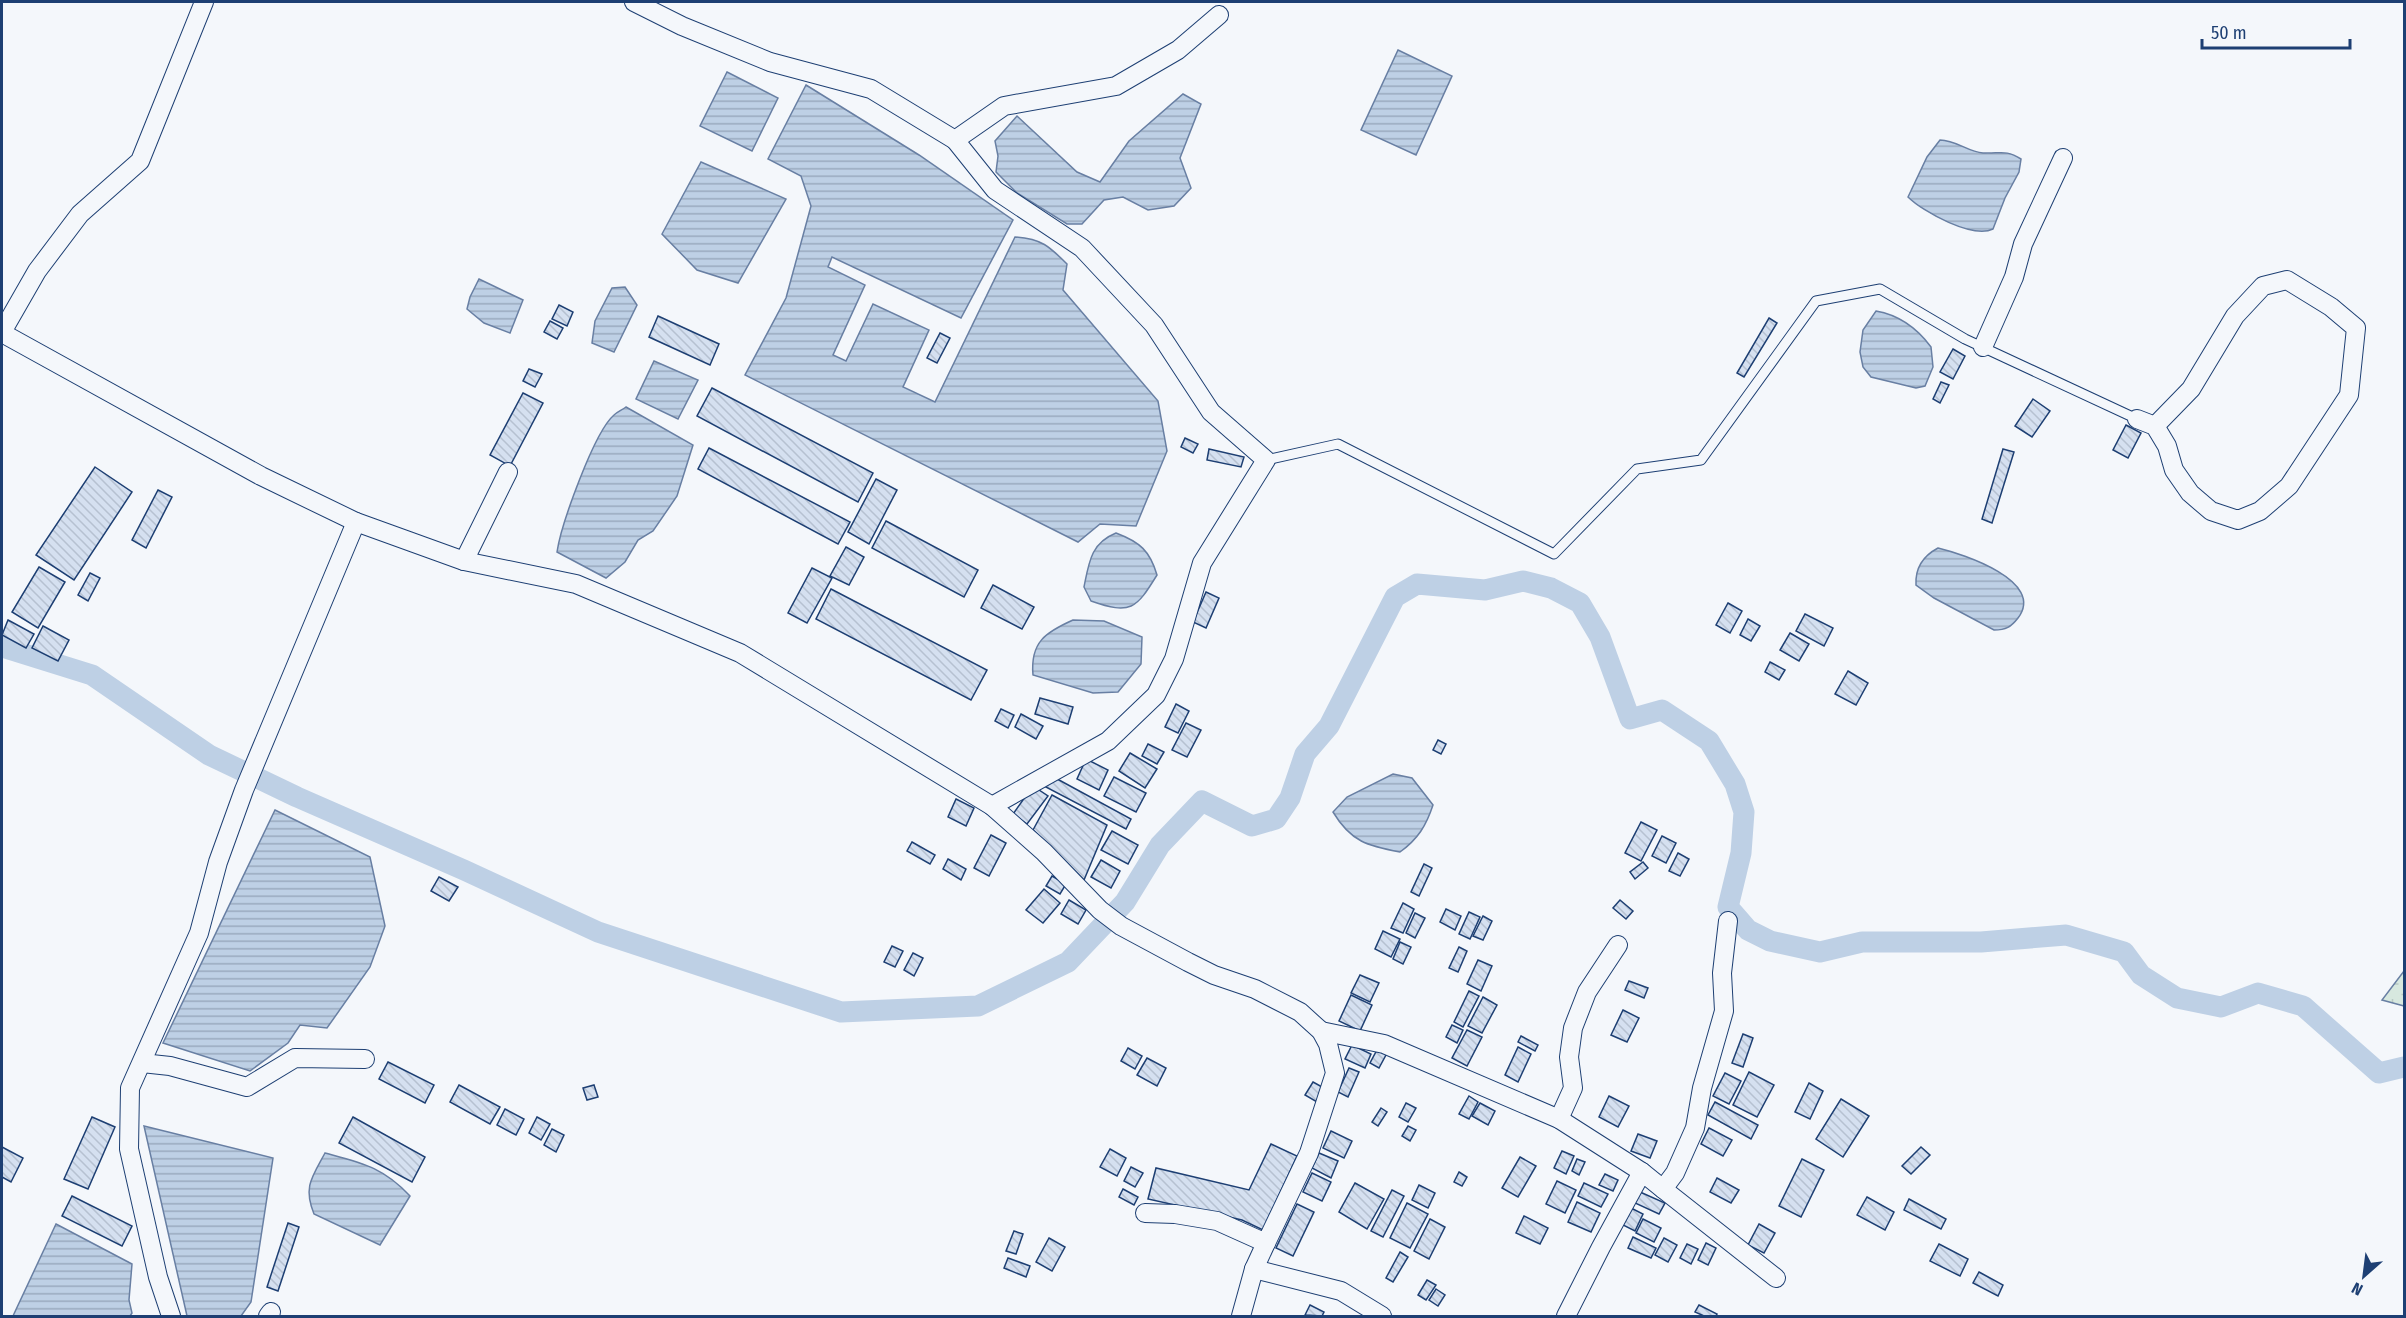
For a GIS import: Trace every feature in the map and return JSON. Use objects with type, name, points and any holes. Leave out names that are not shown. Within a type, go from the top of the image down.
[{"type":"street","points":[[204,2],[140,161],[80,214],[37,271],[2,332],[261,476],[356,522],[464,561],[576,584],[740,652],[992,806],[1044,852],[1100,910],[1120,926],[1214,975],[1255,989],[1300,1012],[1321,1031],[1328,1044],[1335,1073],[1309,1153],[1254,1269],[1241,1317]]},
{"type":"street","points":[[639,2],[682,26],[770,62],[871,89],[955,140],[994,190],[1082,248],[1154,324],[1211,412],[1266,460],[1202,563],[1174,659],[1156,695],[1108,741],[992,806]]},
{"type":"street","points":[[955,140],[1004,106],[1116,86],[1178,50],[1219,15]]},
{"type":"street","points":[[1983,347],[2014,276],[2023,244],[2063,158]]},
{"type":"street","points":[[2137,419],[2155,426],[2167,446],[2174,470],[2190,493],[2211,511],[2238,520],[2260,510],[2289,486],[2349,395],[2356,328],[2331,307],[2288,280],[2263,286],[2235,316],[2191,389],[2155,426]]},
{"type":"street","points":[[464,561],[508,472]]},
{"type":"street","points":[[171,1317],[158,1277],[129,1149],[129,1089],[199,933],[218,862],[244,790],[356,522]]},
{"type":"street","points":[[1663,1189],[1675,1173],[1695,1128],[1702,1088],[1724,1011],[1722,973],[1728,921]]},
{"type":"street","points":[[1559,1119],[1573,1088],[1569,1057],[1573,1028],[1587,992],[1618,945]]},
{"type":"street","points":[[1321,1031],[1384,1044],[1559,1119],[1642,1172],[1776,1278]]},
{"type":"street","points":[[142,1063],[170,1066],[247,1087],[295,1058],[365,1059]]},
{"type":"street","points":[[1566,1317],[1642,1172]]},
{"type":"street","points":[[1145,1213],[1175,1214],[1217,1221],[1266,1242]]},
{"type":"street","points":[[1254,1269],[1341,1291],[1382,1317]]},
{"type":"lane","points":[[1266,460],[1338,444],[1554,554],[1637,469],[1701,460],[1816,301],[1880,289],[1983,347],[2137,419]]},
{"type":"green space","points":[[2404,971],[2404,1006],[2382,1000]]},
{"type":"water","points":[[1398,50],[1452,76],[1416,155],[1361,130]]},
{"type":"water","points":[[727,72],[778,98],[752,151],[700,126]]},
{"type":"water","points":[[806,85],[919,155],[1013,220],[961,318],[832,257],[828,267],[865,285],[833,355],[846,361],[873,304],[929,330],[903,387],[935,402],[1015,237],[1044,244],[1067,264],[1063,290],[1158,401],[1167,451],[1136,526],[1100,524],[1078,542],[745,375],[786,298],[811,206],[801,176],[768,159]]},
{"type":"water","points":[[1183,94],[1201,104],[1180,158],[1191,188],[1174,206],[1148,210],[1123,197],[1104,200],[1082,224],[1067,224],[1017,193],[996,172],[998,156],[995,141],[1017,116],[1077,172],[1100,182],[1129,141]]},
{"type":"water","points":[[1940,140],[1978,152],[2006,153],[2021,159],[2019,172],[2005,198],[1993,229],[1984,231],[1961,227],[1925,210],[1908,197],[1927,157]]},
{"type":"water","points":[[701,162],[786,199],[738,283],[697,270],[662,234]]},
{"type":"water","points":[[479,279],[523,300],[510,333],[484,323],[467,309]]},
{"type":"water","points":[[625,287],[637,305],[614,352],[592,343],[595,321],[612,288]]},
{"type":"water","points":[[1876,311],[1907,323],[1931,347],[1933,367],[1925,386],[1916,388],[1871,377],[1863,367],[1860,352],[1863,330]]},
{"type":"water","points":[[654,361],[698,380],[678,419],[636,399]]},
{"type":"water","points":[[626,407],[693,445],[677,496],[653,531],[638,540],[625,562],[606,578],[557,552],[572,501],[597,440],[614,415]]},
{"type":"water","points":[[1116,533],[1143,548],[1157,575],[1137,602],[1124,608],[1115,608],[1091,601],[1084,587],[1092,554],[1101,542]]},
{"type":"water","points":[[1938,548],[1982,563],[2012,581],[2021,592],[2024,605],[2013,624],[2005,629],[1994,630],[1934,598],[1916,585],[1921,563]]},
{"type":"water","points":[[1073,620],[1104,621],[1142,637],[1141,664],[1118,692],[1093,693],[1033,675],[1034,654],[1037,646],[1048,634]]},
{"type":"water","points":[[1393,774],[1412,778],[1433,805],[1421,831],[1400,852],[1361,841],[1347,830],[1333,812],[1347,797]]},
{"type":"water","points":[[275,810],[370,857],[385,926],[370,967],[327,1028],[300,1025],[288,1043],[250,1071],[163,1043]]},
{"type":"water","points":[[144,1126],[273,1158],[251,1302],[241,1316],[187,1316]]},
{"type":"water","points":[[325,1153],[361,1163],[381,1172],[410,1196],[380,1245],[314,1214],[309,1189]]},
{"type":"water","points":[[56,1224],[132,1264],[129,1300],[132,1313],[130,1316],[13,1316]]},
{"type":"building","points":[[559,305],[573,312],[567,326],[552,319]]},
{"type":"building","points":[[658,316],[719,344],[710,365],[649,337]]},
{"type":"building","points":[[1769,318],[1777,323],[1744,377],[1737,373]]},
{"type":"building","points":[[550,321],[563,328],[557,339],[544,332]]},
{"type":"building","points":[[940,333],[950,338],[937,363],[927,358]]},
{"type":"building","points":[[1953,349],[1965,356],[1953,379],[1940,372]]},
{"type":"building","points":[[529,369],[542,374],[535,387],[523,381]]},
{"type":"building","points":[[1941,382],[1949,385],[1940,403],[1933,399]]},
{"type":"building","points":[[712,388],[873,473],[858,502],[697,416]]},
{"type":"building","points":[[523,393],[543,403],[510,466],[490,455]]},
{"type":"building","points":[[2033,399],[2050,411],[2032,437],[2015,426]]},
{"type":"building","points":[[2126,425],[2141,433],[2128,458],[2113,450]]},
{"type":"building","points":[[1185,438],[1198,444],[1193,453],[1181,447]]},
{"type":"building","points":[[709,448],[850,522],[838,544],[698,469]]},
{"type":"building","points":[[1209,449],[1244,457],[1241,467],[1207,460]]},
{"type":"building","points":[[2003,449],[2014,452],[1992,523],[1982,519]]},
{"type":"building","points":[[95,467],[132,492],[74,580],[36,555]]},
{"type":"building","points":[[876,479],[897,490],[869,544],[848,532]]},
{"type":"building","points":[[158,490],[172,497],[146,548],[132,540]]},
{"type":"building","points":[[886,521],[978,570],[964,597],[872,548]]},
{"type":"building","points":[[846,547],[864,557],[849,585],[830,576]]},
{"type":"building","points":[[39,567],[65,582],[38,628],[12,612]]},
{"type":"building","points":[[812,568],[832,578],[807,623],[788,613]]},
{"type":"building","points":[[90,573],[100,578],[88,601],[78,595]]},
{"type":"building","points":[[993,585],[1034,607],[1022,629],[981,608]]},
{"type":"building","points":[[831,589],[987,670],[971,700],[816,619]]},
{"type":"building","points":[[1206,592],[1219,598],[1206,628],[1193,622]]},
{"type":"building","points":[[1728,603],[1742,611],[1730,633],[1716,625]]},
{"type":"building","points":[[1805,614],[1833,628],[1824,646],[1796,631]]},
{"type":"building","points":[[1748,619],[1760,626],[1751,641],[1740,635]]},
{"type":"building","points":[[8,620],[34,634],[26,648],[2,635]]},
{"type":"building","points":[[43,626],[69,640],[58,661],[32,648]]},
{"type":"building","points":[[1790,633],[1809,644],[1799,661],[1780,650]]},
{"type":"building","points":[[1770,662],[1785,670],[1779,680],[1765,672]]},
{"type":"building","points":[[1848,671],[1868,683],[1856,705],[1835,694]]},
{"type":"building","points":[[1040,698],[1073,707],[1068,724],[1035,714]]},
{"type":"building","points":[[1176,704],[1189,711],[1178,733],[1165,727]]},
{"type":"building","points":[[1001,709],[1014,715],[1008,728],[995,721]]},
{"type":"building","points":[[1021,714],[1043,726],[1036,739],[1015,727]]},
{"type":"building","points":[[1186,723],[1201,730],[1187,757],[1172,750]]},
{"type":"building","points":[[1438,740],[1446,744],[1441,754],[1433,750]]},
{"type":"building","points":[[1148,744],[1164,752],[1157,764],[1142,756]]},
{"type":"building","points":[[1130,753],[1157,769],[1145,788],[1119,771]]},
{"type":"building","points":[[1086,759],[1108,770],[1099,790],[1077,779]]},
{"type":"building","points":[[1048,774],[1131,819],[1126,829],[1042,785]]},
{"type":"building","points":[[1114,777],[1146,793],[1136,812],[1104,796]]},
{"type":"building","points":[[1033,786],[1048,796],[1027,824],[1013,814]]},
{"type":"building","points":[[1052,795],[1107,825],[1084,880],[1033,830]]},
{"type":"building","points":[[956,799],[974,808],[966,826],[948,817]]},
{"type":"building","points":[[1641,822],[1657,830],[1641,861],[1625,853]]},
{"type":"building","points":[[1112,831],[1138,845],[1128,864],[1101,850]]},
{"type":"building","points":[[991,835],[1006,843],[989,876],[974,868]]},
{"type":"building","points":[[1662,836],[1676,843],[1666,863],[1652,856]]},
{"type":"building","points":[[912,842],[935,855],[930,864],[907,851]]},
{"type":"building","points":[[1678,853],[1689,859],[1680,876],[1669,871]]},
{"type":"building","points":[[948,859],[966,869],[961,880],[943,869]]},
{"type":"building","points":[[1101,860],[1120,871],[1111,888],[1091,877]]},
{"type":"building","points":[[1643,862],[1648,868],[1635,879],[1630,872]]},
{"type":"building","points":[[1424,864],[1432,868],[1419,896],[1411,892]]},
{"type":"building","points":[[1052,876],[1066,884],[1060,894],[1046,886]]},
{"type":"building","points":[[439,877],[458,887],[449,901],[431,891]]},
{"type":"building","points":[[1044,889],[1060,903],[1043,923],[1026,910]]},
{"type":"building","points":[[1069,900],[1086,910],[1078,924],[1061,914]]},
{"type":"building","points":[[1620,900],[1633,911],[1626,919],[1613,908]]},
{"type":"building","points":[[1403,903],[1414,909],[1403,933],[1391,928]]},
{"type":"building","points":[[1446,909],[1461,916],[1455,930],[1440,922]]},
{"type":"building","points":[[1469,912],[1480,917],[1470,939],[1459,934]]},
{"type":"building","points":[[1415,913],[1425,918],[1415,938],[1406,933]]},
{"type":"building","points":[[1483,916],[1492,921],[1483,940],[1473,936]]},
{"type":"building","points":[[1383,931],[1400,939],[1391,957],[1375,949]]},
{"type":"building","points":[[1400,942],[1411,947],[1403,964],[1393,959]]},
{"type":"building","points":[[892,946],[903,951],[895,967],[884,962]]},
{"type":"building","points":[[1459,947],[1467,951],[1458,972],[1449,968]]},
{"type":"building","points":[[913,953],[923,958],[914,976],[904,970]]},
{"type":"building","points":[[1478,960],[1492,966],[1481,991],[1467,984]]},
{"type":"building","points":[[1360,975],[1379,983],[1370,1002],[1351,993]]},
{"type":"building","points":[[1629,981],[1648,988],[1644,998],[1625,990]]},
{"type":"building","points":[[1469,991],[1479,996],[1463,1027],[1454,1022]]},
{"type":"building","points":[[1351,995],[1372,1005],[1360,1031],[1339,1021]]},
{"type":"building","points":[[1483,997],[1497,1005],[1482,1033],[1468,1026]]},
{"type":"building","points":[[1623,1010],[1639,1018],[1627,1042],[1611,1035]]},
{"type":"building","points":[[1452,1025],[1463,1030],[1457,1043],[1446,1037]]},
{"type":"building","points":[[1467,1030],[1482,1037],[1467,1066],[1452,1058]]},
{"type":"building","points":[[1743,1034],[1753,1038],[1743,1067],[1732,1063]]},
{"type":"building","points":[[1521,1036],[1538,1045],[1535,1051],[1518,1042]]},
{"type":"building","points":[[1352,1045],[1371,1054],[1365,1068],[1345,1059]]},
{"type":"building","points":[[1518,1047],[1531,1054],[1518,1082],[1505,1075]]},
{"type":"building","points":[[1128,1048],[1142,1056],[1135,1069],[1121,1061]]},
{"type":"building","points":[[1378,1048],[1387,1053],[1379,1068],[1370,1063]]},
{"type":"building","points":[[1147,1058],[1166,1068],[1157,1086],[1137,1075]]},
{"type":"building","points":[[388,1062],[434,1085],[425,1103],[379,1079]]},
{"type":"building","points":[[1349,1068],[1359,1072],[1348,1097],[1338,1092]]},
{"type":"building","points":[[1749,1072],[1774,1085],[1757,1117],[1733,1105]]},
{"type":"building","points":[[1725,1073],[1741,1081],[1729,1104],[1713,1096]]},
{"type":"building","points":[[1313,1082],[1324,1088],[1317,1102],[1305,1095]]},
{"type":"building","points":[[1809,1083],[1823,1091],[1810,1119],[1795,1112]]},
{"type":"building","points":[[459,1085],[500,1107],[490,1124],[450,1102]]},
{"type":"building","points":[[594,1085],[598,1097],[587,1100],[583,1088]]},
{"type":"building","points":[[1469,1096],[1478,1102],[1469,1119],[1459,1114]]},
{"type":"building","points":[[1609,1096],[1629,1106],[1618,1127],[1599,1117]]},
{"type":"building","points":[[1841,1099],[1869,1116],[1843,1157],[1816,1139]]},
{"type":"building","points":[[1715,1102],[1758,1125],[1751,1139],[1708,1115]]},
{"type":"building","points":[[1406,1103],[1416,1108],[1408,1122],[1399,1117]]},
{"type":"building","points":[[1480,1103],[1495,1111],[1488,1125],[1472,1116]]},
{"type":"building","points":[[1381,1108],[1387,1112],[1378,1126],[1372,1122]]},
{"type":"building","points":[[505,1109],[524,1119],[516,1135],[497,1125]]},
{"type":"building","points":[[92,1117],[115,1127],[88,1189],[64,1179]]},
{"type":"building","points":[[353,1117],[425,1157],[412,1182],[339,1143]]},
{"type":"building","points":[[537,1117],[550,1124],[541,1140],[529,1133]]},
{"type":"building","points":[[1408,1126],[1416,1130],[1410,1141],[1402,1136]]},
{"type":"building","points":[[1709,1128],[1732,1140],[1723,1156],[1701,1144]]},
{"type":"building","points":[[552,1129],[564,1135],[556,1152],[544,1145]]},
{"type":"building","points":[[1331,1131],[1352,1141],[1344,1158],[1323,1148]]},
{"type":"building","points":[[1638,1134],[1657,1141],[1650,1158],[1631,1151]]},
{"type":"building","points":[[1271,1144],[1297,1156],[1263,1230],[1242,1220],[1148,1199],[1156,1168],[1249,1190]]},
{"type":"building","points":[[2,1147],[23,1158],[11,1182],[2,1177]]},
{"type":"building","points":[[1921,1147],[1930,1155],[1911,1174],[1902,1166]]},
{"type":"building","points":[[1110,1149],[1126,1158],[1117,1176],[1100,1167]]},
{"type":"building","points":[[1562,1151],[1574,1156],[1566,1174],[1554,1168]]},
{"type":"building","points":[[1319,1153],[1338,1161],[1331,1178],[1312,1168]]},
{"type":"building","points":[[1520,1157],[1536,1166],[1518,1197],[1502,1188]]},
{"type":"building","points":[[1577,1159],[1585,1162],[1579,1175],[1572,1171]]},
{"type":"building","points":[[1802,1159],[1824,1170],[1801,1217],[1779,1206]]},
{"type":"building","points":[[1131,1167],[1143,1173],[1135,1187],[1124,1181]]},
{"type":"building","points":[[1459,1172],[1467,1177],[1462,1186],[1454,1182]]},
{"type":"building","points":[[1312,1173],[1331,1182],[1322,1201],[1303,1192]]},
{"type":"building","points":[[1605,1174],[1618,1180],[1613,1191],[1599,1185]]},
{"type":"building","points":[[1717,1178],[1739,1190],[1731,1203],[1710,1192]]},
{"type":"building","points":[[1557,1181],[1576,1190],[1565,1213],[1546,1204]]},
{"type":"building","points":[[1355,1183],[1384,1199],[1367,1229],[1339,1212]]},
{"type":"building","points":[[1584,1183],[1608,1194],[1601,1207],[1578,1196]]},
{"type":"building","points":[[1419,1185],[1435,1193],[1428,1208],[1412,1200]]},
{"type":"building","points":[[1123,1189],[1138,1197],[1134,1205],[1119,1197]]},
{"type":"building","points":[[1392,1190],[1404,1196],[1383,1237],[1371,1231]]},
{"type":"building","points":[[1640,1192],[1665,1203],[1659,1214],[1635,1203]]},
{"type":"building","points":[[72,1196],[132,1226],[122,1246],[62,1216]]},
{"type":"building","points":[[1867,1197],[1894,1212],[1885,1230],[1857,1215]]},
{"type":"building","points":[[1909,1199],[1946,1219],[1941,1229],[1904,1210]]},
{"type":"building","points":[[1577,1202],[1600,1213],[1591,1232],[1568,1222]]},
{"type":"building","points":[[1407,1203],[1428,1214],[1410,1248],[1390,1238]]},
{"type":"building","points":[[1297,1204],[1314,1212],[1293,1256],[1276,1248]]},
{"type":"building","points":[[1631,1208],[1643,1214],[1635,1231],[1623,1225]]},
{"type":"building","points":[[1524,1216],[1548,1228],[1540,1244],[1516,1233]]},
{"type":"building","points":[[1430,1219],[1445,1227],[1429,1259],[1414,1251]]},
{"type":"building","points":[[1643,1219],[1661,1228],[1654,1242],[1636,1233]]},
{"type":"building","points":[[288,1223],[299,1227],[278,1291],[267,1287]]},
{"type":"building","points":[[1759,1224],[1775,1233],[1764,1253],[1748,1245]]},
{"type":"building","points":[[1014,1231],[1023,1234],[1016,1254],[1006,1251]]},
{"type":"building","points":[[1633,1237],[1656,1248],[1651,1258],[1628,1248]]},
{"type":"building","points":[[1049,1238],[1065,1247],[1052,1271],[1036,1262]]},
{"type":"building","points":[[1664,1238],[1677,1245],[1668,1262],[1655,1255]]},
{"type":"building","points":[[1706,1243],[1716,1248],[1708,1265],[1698,1260]]},
{"type":"building","points":[[1687,1244],[1698,1249],[1691,1264],[1680,1258]]},
{"type":"building","points":[[1939,1244],[1968,1259],[1960,1276],[1930,1261]]},
{"type":"building","points":[[1400,1252],[1408,1257],[1393,1282],[1386,1278]]},
{"type":"building","points":[[1008,1258],[1030,1266],[1026,1277],[1004,1268]]},
{"type":"building","points":[[1979,1272],[2003,1285],[1998,1296],[1973,1283]]},
{"type":"building","points":[[1427,1280],[1436,1285],[1426,1300],[1418,1295]]},
{"type":"building","points":[[1436,1289],[1445,1295],[1438,1306],[1429,1300]]},
{"type":"building","points":[[1310,1305],[1324,1312],[1322,1316],[1305,1315]]},
{"type":"building","points":[[1699,1305],[1717,1314],[1716,1316],[1704,1316],[1695,1312]]},
{"type":"waterway","points":[[2,647],[92,675],[209,755],[598,932],[841,1012],[978,1006],[1068,962],[1125,902],[1160,845],[1202,801],[1252,826],[1276,819],[1290,798],[1305,754],[1329,726],[1395,597],[1417,584],[1485,590],[1523,581],[1551,588],[1580,603],[1600,637],[1630,719],[1662,710],[1709,741],[1735,784],[1744,812],[1741,853],[1728,907],[1748,930],[1770,941],[1820,952],[1862,942],[1981,942],[2066,935],[2124,952],[2141,975],[2177,998],[2221,1007],[2258,993],[2303,1006],[2379,1073],[2404,1067]]}]
